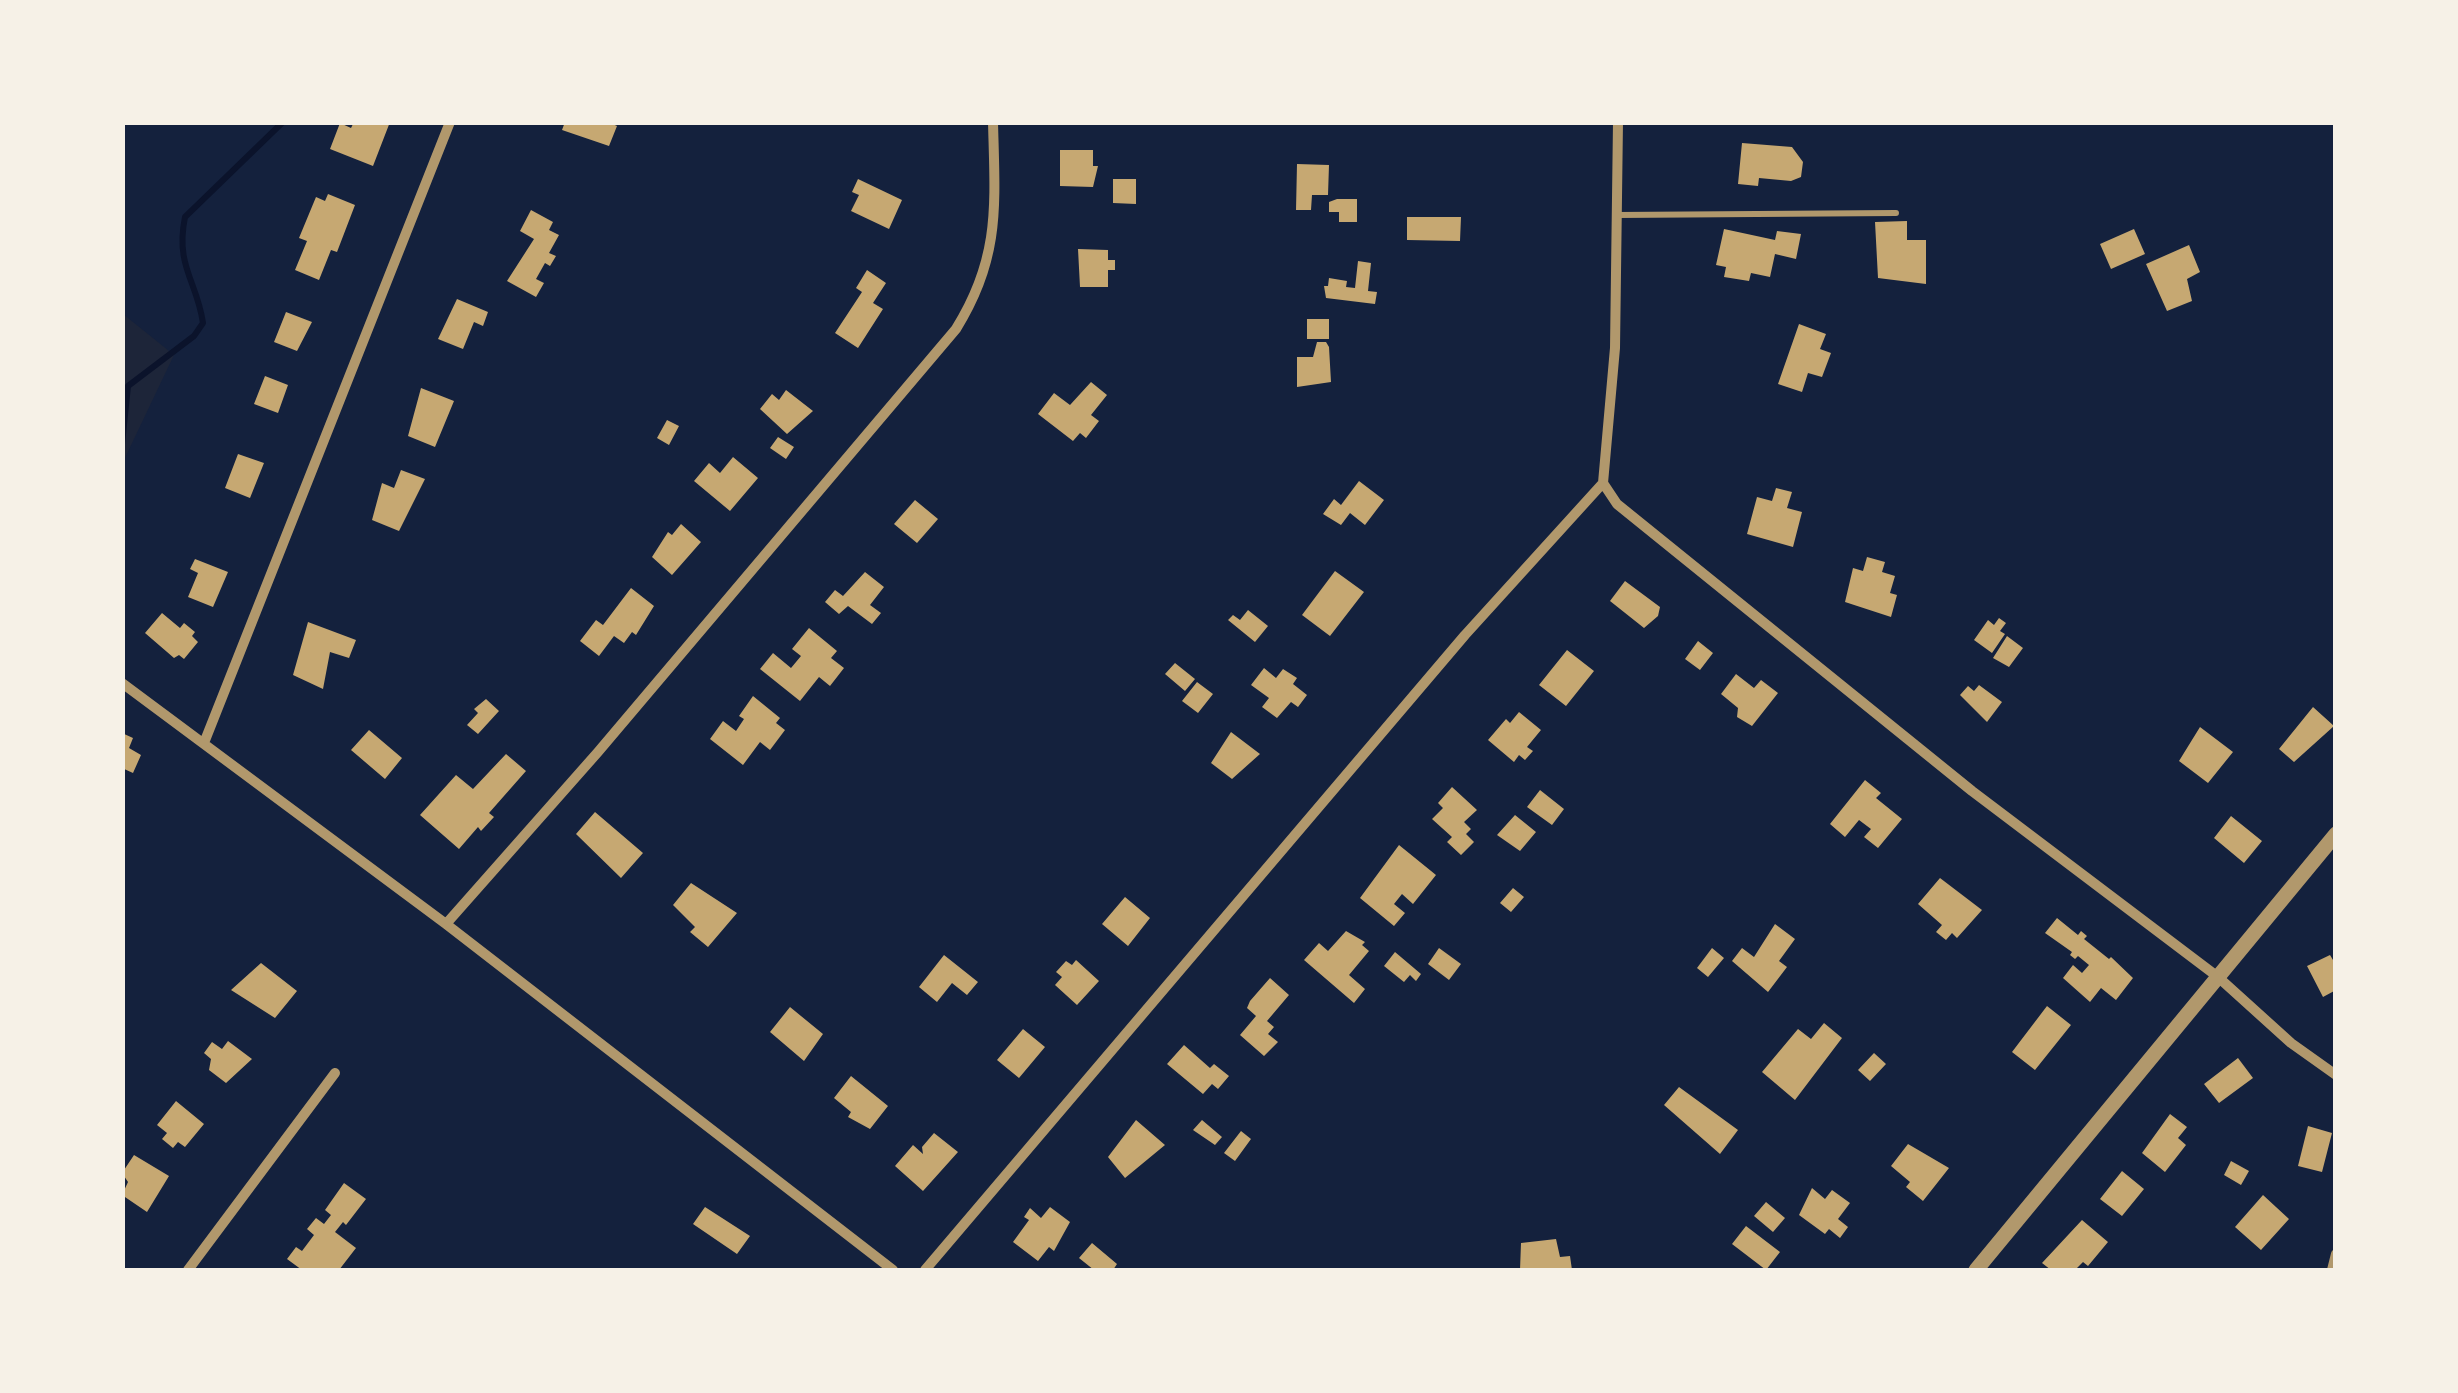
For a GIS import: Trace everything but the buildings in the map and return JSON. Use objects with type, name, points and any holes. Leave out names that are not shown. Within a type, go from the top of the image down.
[{"type":"street","points":[[204,743],[450,122]]},
{"type":"street","points":[[446,924],[956,329],[974,300],[992,252],[993,122]]},
{"type":"street","points":[[925,1270],[1465,635],[1603,483],[1615,348],[1618,122]]},
{"type":"street","points":[[1603,483],[1638,525],[1972,791],[2218,977],[2291,1043],[2336,1075]]},
{"type":"street","points":[[122,683],[446,924],[893,1270]]},
{"type":"street","points":[[1976,1270],[2336,834]]},
{"type":"street","points":[[188,1270],[335,1073]]},
{"type":"street","points":[[2332,1270],[2336,1254]]},
{"type":"lane","points":[[1616,215],[1896,213]]},
{"type":"shaded area","points":[[123,314],[174,355],[123,462]]},
{"type":"waterway","points":[[122,444],[128,386],[194,336],[203,323],[185,261],[185,217],[283,122]]}]
